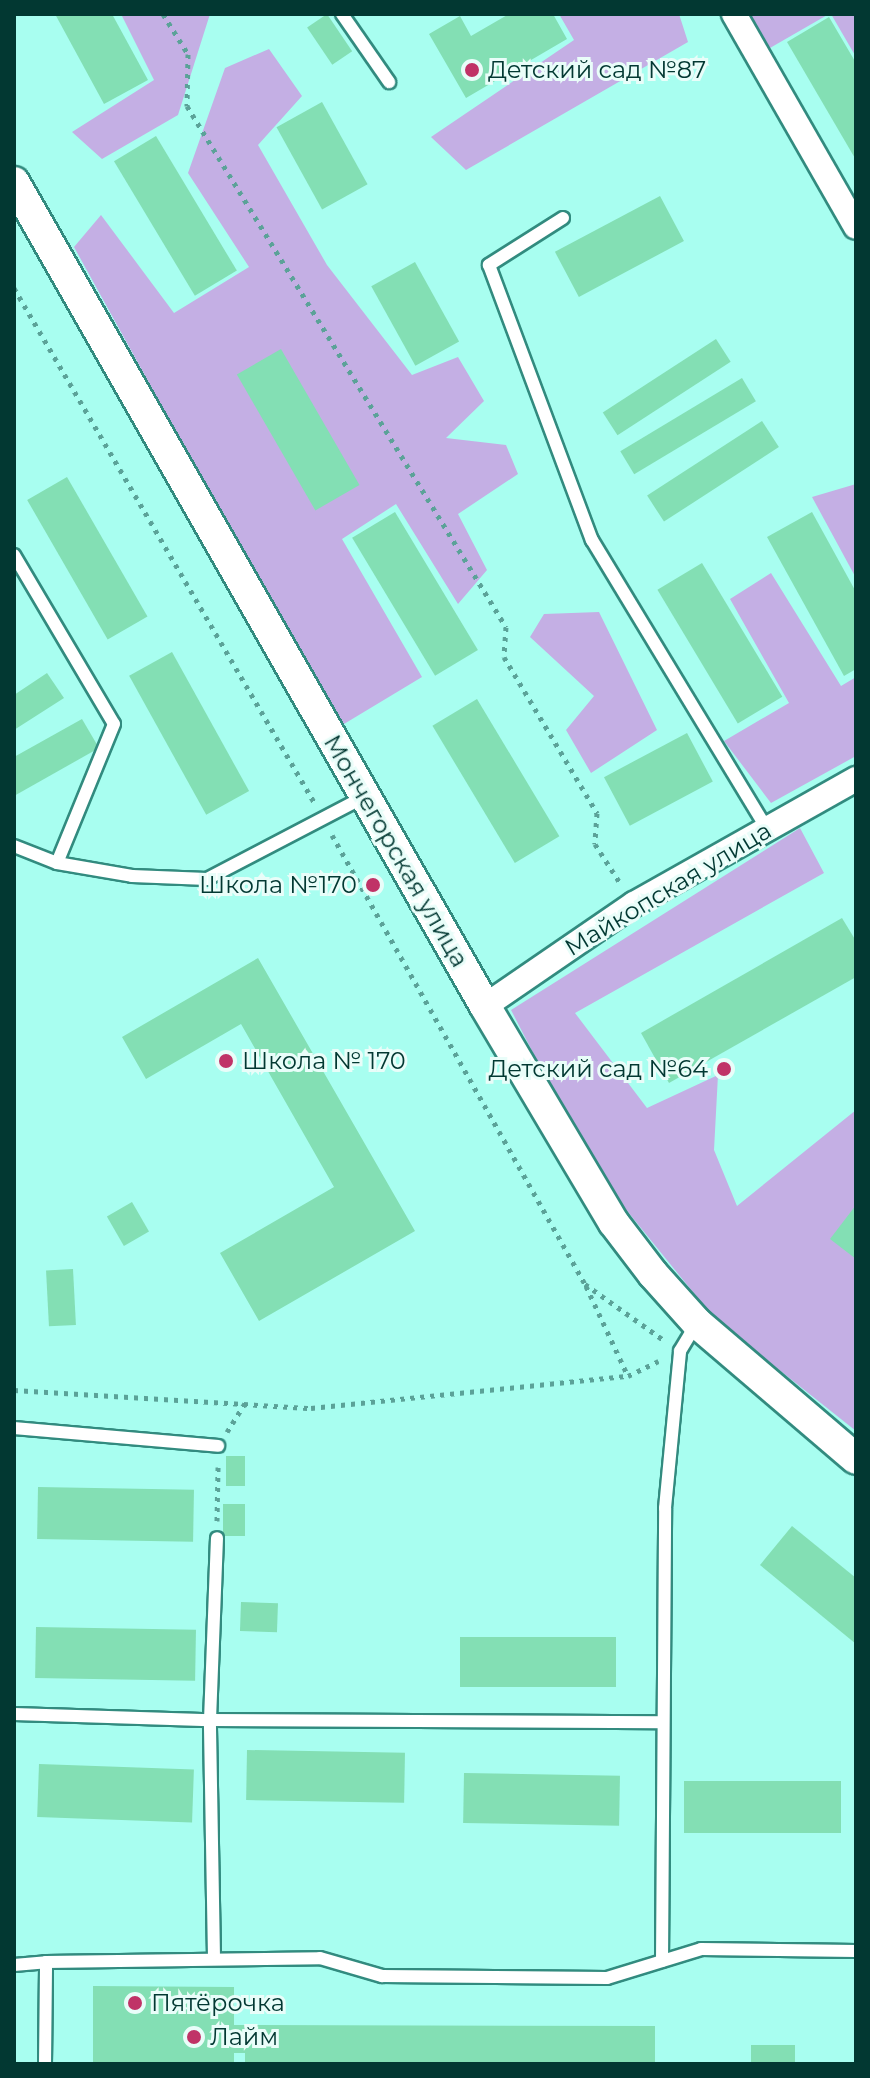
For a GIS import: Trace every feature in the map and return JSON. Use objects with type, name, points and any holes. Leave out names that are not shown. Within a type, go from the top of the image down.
[{"type":"street","points":[[734,14],[856,227]]},
{"type":"street","name":"Мончегорская улица","points":[[14,182],[485,1006],[614,1223],[653,1274],[697,1323],[856,1459]]},
{"type":"street","name":"Майкопская улица","points":[[485,1006],[634,904],[856,779]]},
{"type":"lane","points":[[342,14],[389,82]]},
{"type":"lane","points":[[563,218],[489,265],[592,540],[767,829]]},
{"type":"lane","points":[[14,555],[114,724],[57,863]]},
{"type":"lane","points":[[14,846],[57,863],[132,876],[207,879],[366,796]]},
{"type":"lane","points":[[662,1961],[665,1508],[680,1351],[697,1323]]},
{"type":"lane","points":[[14,1428],[218,1446]]},
{"type":"lane","points":[[214,1957],[210,1720],[217,1538]]},
{"type":"lane","points":[[14,1714],[210,1720],[662,1722]]},
{"type":"lane","points":[[14,1965],[214,1957],[320,1958],[382,1976],[607,1978],[701,1949],[856,1951]]},
{"type":"lane","points":[[45,2064],[46,1962]]},
{"type":"path","points":[[163,14],[188,54],[187,106],[506,627],[504,657],[597,813],[595,844],[634,904]]},
{"type":"path","points":[[14,288],[324,820],[585,1284],[628,1376]]},
{"type":"path","points":[[14,1390],[311,1408],[628,1376],[680,1351],[585,1284]]},
{"type":"shaded area","points":[[121,14],[210,14],[178,115],[102,159],[72,132],[154,80]]},
{"type":"shaded area","points":[[559,14],[679,14],[688,42],[466,170],[431,137],[574,40]]},
{"type":"shaded area","points":[[746,14],[829,14],[763,52]]},
{"type":"shaded area","points":[[831,14],[856,14],[856,57]]},
{"type":"shaded area","points":[[269,49],[302,96],[258,145],[327,265],[412,375],[458,357],[484,401],[446,438],[506,445],[518,474],[458,514],[487,570],[458,604],[396,504],[342,539],[422,677],[339,727],[74,247],[101,215],[174,313],[249,267],[188,173],[225,68]]},
{"type":"shaded area","points":[[856,484],[856,578],[812,497]]},
{"type":"shaded area","points":[[771,573],[841,686],[856,677],[856,756],[771,803],[724,741],[789,703],[730,599]]},
{"type":"shaded area","points":[[599,612],[657,730],[591,773],[566,730],[594,696],[530,637],[544,614]]},
{"type":"shaded area","points":[[800,828],[824,873],[575,1013],[647,1108],[718,1075],[714,1150],[737,1206],[856,1110],[856,1431],[714,1318],[593,1169],[511,1010]]},
{"type":"building","points":[[55,14],[112,14],[148,80],[104,104]]},
{"type":"building","points":[[327,14],[352,51],[332,65],[307,27]]},
{"type":"building","points":[[509,14],[553,14],[567,39],[466,98],[429,34],[460,16],[471,36]]},
{"type":"building","points":[[829,17],[856,63],[856,160],[787,42]]},
{"type":"building","points":[[322,102],[368,184],[322,209],[277,127]]},
{"type":"building","points":[[156,136],[237,271],[195,296],[114,161]]},
{"type":"building","points":[[660,196],[684,241],[579,297],[555,252]]},
{"type":"building","points":[[415,262],[459,342],[415,366],[371,286]]},
{"type":"building","points":[[716,339],[731,362],[617,435],[603,413]]},
{"type":"building","points":[[281,349],[360,485],[315,510],[237,374]]},
{"type":"building","points":[[742,378],[756,401],[634,474],[620,451]]},
{"type":"building","points":[[762,421],[779,447],[664,522],[647,496]]},
{"type":"building","points":[[67,477],[148,616],[108,639],[27,500]]},
{"type":"building","points":[[395,512],[478,650],[435,676],[352,538]]},
{"type":"building","points":[[812,512],[856,592],[856,669],[844,676],[767,537]]},
{"type":"building","points":[[702,563],[782,697],[738,724],[657,590]]},
{"type":"building","points":[[172,652],[249,791],[206,815],[129,676]]},
{"type":"building","points":[[47,673],[64,698],[14,730],[14,695]]},
{"type":"building","points":[[477,699],[559,836],[515,863],[432,726]]},
{"type":"building","points":[[82,719],[99,748],[14,796],[14,757]]},
{"type":"building","points":[[687,733],[713,782],[630,826],[604,777]]},
{"type":"building","points":[[842,918],[856,941],[856,977],[669,1083],[641,1033]]},
{"type":"building","points":[[258,958],[415,1231],[259,1321],[220,1253],[334,1187],[241,1024],[146,1079],[122,1037]]},
{"type":"building","points":[[132,1202],[149,1231],[124,1246],[107,1216]]},
{"type":"building","points":[[856,1205],[856,1259],[830,1239]]},
{"type":"building","points":[[73,1269],[76,1325],[49,1326],[46,1270]]},
{"type":"building","points":[[226,1456],[245,1456],[245,1486],[226,1486]]},
{"type":"building","points":[[38,1487],[194,1490],[193,1542],[37,1539]]},
{"type":"building","points":[[223,1504],[245,1504],[245,1536],[223,1536]]},
{"type":"building","points":[[792,1526],[856,1578],[856,1644],[760,1565]]},
{"type":"building","points":[[241,1602],[278,1603],[277,1632],[240,1631]]},
{"type":"building","points":[[36,1627],[196,1630],[195,1681],[35,1678]]},
{"type":"building","points":[[460,1637],[616,1637],[616,1687],[460,1687]]},
{"type":"building","points":[[247,1750],[405,1753],[404,1803],[246,1800]]},
{"type":"building","points":[[39,1764],[194,1769],[192,1822],[37,1817]]},
{"type":"building","points":[[464,1773],[620,1776],[619,1826],[463,1823]]},
{"type":"building","points":[[684,1781],[841,1781],[841,1833],[684,1833]]},
{"type":"building","points":[[93,1986],[234,1987],[234,2025],[655,2026],[655,2064],[245,2064],[245,2053],[234,2053],[234,2064],[93,2064]]},
{"type":"building","points":[[751,2045],[795,2045],[795,2064],[751,2064]]},
{"type":"place","name":"Детский сад №87","points":[[472,70]]},
{"type":"place","name":"Школа №170","points":[[373,885]]},
{"type":"place","name":"Школа № 170","points":[[226,1061]]},
{"type":"place","name":"Детский сад №64","points":[[724,1069]]},
{"type":"place","name":"Пятёрочка","points":[[135,2003]]},
{"type":"place","name":"Лайм","points":[[194,2037]]}]
